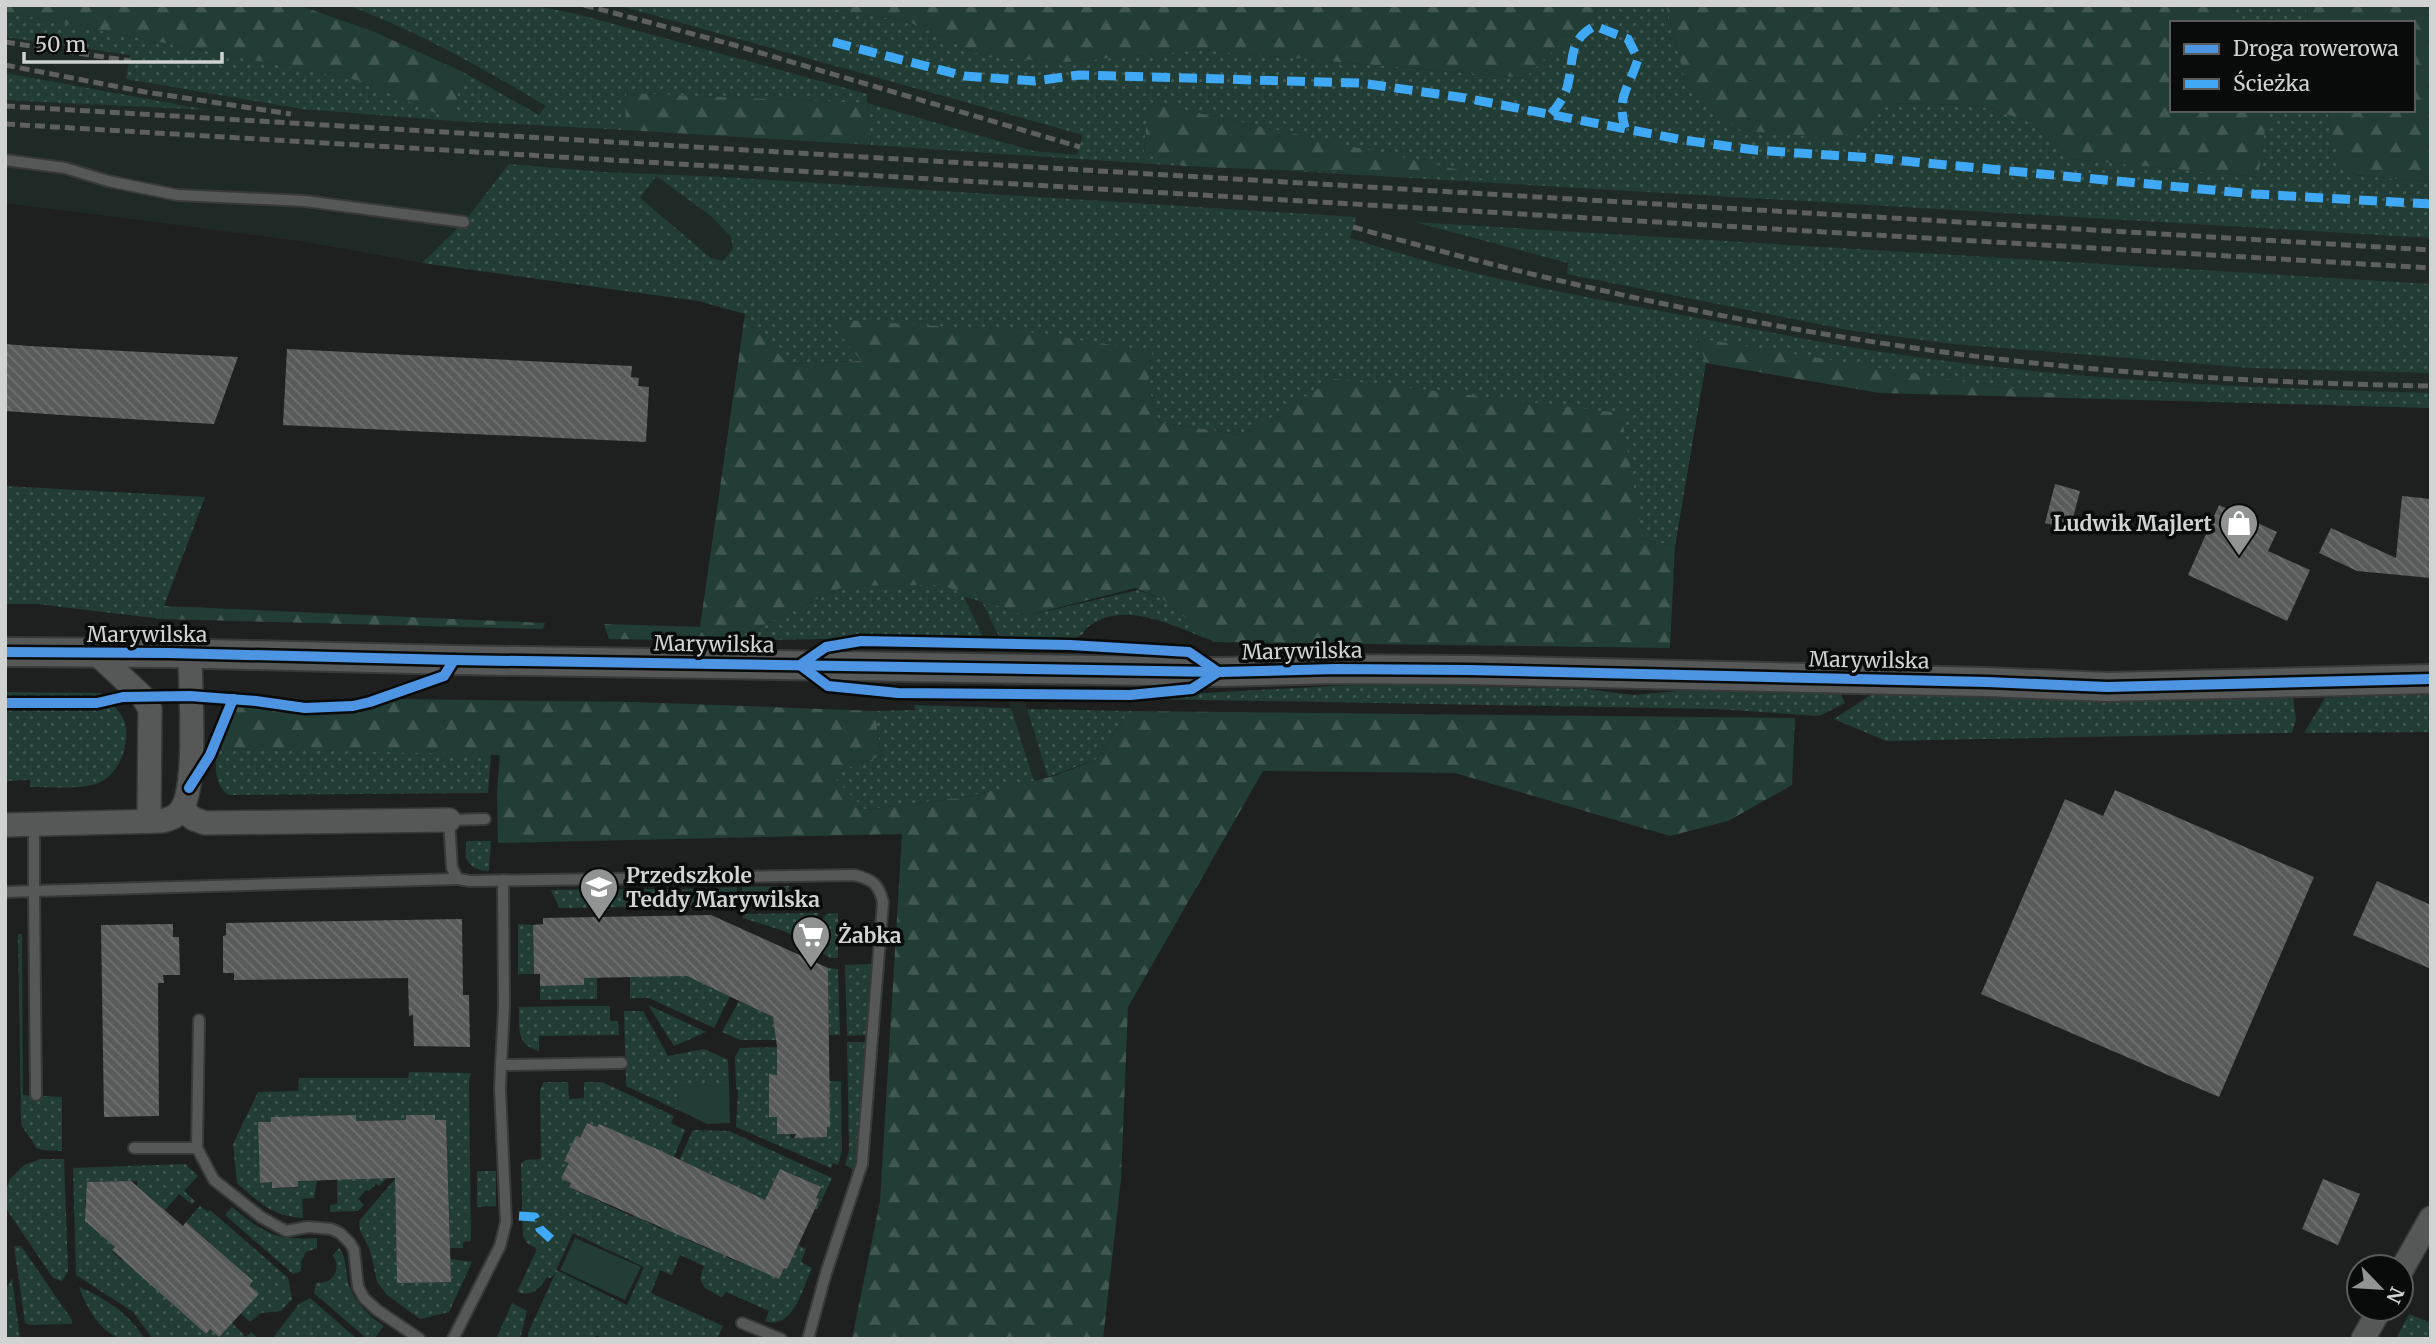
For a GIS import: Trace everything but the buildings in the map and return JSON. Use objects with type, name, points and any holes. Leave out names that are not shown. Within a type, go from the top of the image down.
[{"type":"street","name":"Marywilska","points":[[5,652],[1218,672],[1468,670],[2106,687],[2431,679]]},
{"type":"street","points":[[96,653],[142,696],[150,709],[149,821]]},
{"type":"street","points":[[5,825],[162,821],[174,817],[182,810],[189,788],[190,653]]},
{"type":"street","points":[[182,810],[205,823],[449,820]]},
{"type":"street","points":[[2411,1253],[2431,1218]]},
{"type":"street","points":[[2364,1339],[2373,1323]]},
{"type":"lane","points":[[5,160],[65,168],[108,181],[177,195],[305,201],[464,222]]},
{"type":"lane","points":[[458,879],[452,868],[449,820],[485,820]]},
{"type":"lane","points":[[34,824],[36,1095]]},
{"type":"lane","points":[[5,892],[458,879],[470,881],[855,875],[869,878],[880,888],[883,902],[862,1164],[826,1273],[808,1339]]},
{"type":"lane","points":[[453,1339],[500,1246],[506,1222],[500,1089],[504,1007],[503,880]]},
{"type":"lane","points":[[199,1020],[197,1148],[214,1180],[261,1217],[286,1231],[308,1227],[331,1229],[340,1233],[354,1250],[358,1287],[364,1298],[420,1339]]},
{"type":"lane","points":[[502,1065],[622,1063]]},
{"type":"lane","points":[[134,1148],[197,1148]]},
{"type":"lane","points":[[742,1322],[781,1339]]},
{"type":"shaded area","points":[[5,5],[810,5],[909,22],[1524,78],[1601,5],[1666,5],[1687,87],[2071,159],[2431,182],[2431,408],[1880,393],[1706,363],[1675,546],[704,302],[422,263],[300,241],[5,203]]},
{"type":"shaded area","points":[[963,597],[982,602],[1012,661],[1048,777],[1034,781],[996,662]]},
{"type":"green space","points":[[5,5],[298,5],[372,31],[461,71],[454,121],[361,81],[5,12]]},
{"type":"green space","points":[[347,5],[531,5],[577,14],[867,94],[867,103],[626,93],[625,130],[454,121],[302,109],[126,79],[130,55],[5,37],[5,12],[361,81],[453,120],[461,71],[539,115],[546,106],[449,51],[399,26]]},
{"type":"green space","points":[[617,5],[810,5],[909,22],[985,57],[1067,62],[1200,50],[1524,78],[1601,5],[1666,5],[1687,87],[1849,141],[1890,103],[1966,105],[1990,108],[2031,123],[2071,159],[2257,177],[2268,112],[2327,112],[2332,136],[2354,175],[2431,182],[2431,238],[1275,170],[1496,178],[1148,102],[1144,153],[1183,166],[871,145],[867,103],[1034,151],[1077,155],[1083,135]]},
{"type":"green space","points":[[810,5],[1601,5],[1525,78],[1200,50],[1067,62],[985,57],[909,22]]},
{"type":"green space","points":[[1666,5],[2236,5],[2244,21],[2170,21],[2170,112],[2268,112],[2258,177],[2071,159],[2031,123],[1990,108],[1965,105],[1891,103],[1849,141],[1740,130],[1687,87]]},
{"type":"green space","points":[[2236,5],[2305,5],[2309,21],[2244,21]]},
{"type":"green space","points":[[2305,5],[2431,5],[2431,182],[2355,175],[2342,163],[2332,136],[2327,112],[2415,112],[2415,21],[2309,21]]},
{"type":"green space","points":[[5,73],[208,110],[5,100]]},
{"type":"green space","points":[[626,93],[867,103],[871,145],[625,130]]},
{"type":"green space","points":[[1148,102],[1501,179],[1183,166],[1144,154]]},
{"type":"green space","points":[[509,164],[1356,217],[1350,238],[1391,251],[1559,292],[1833,344],[1950,362],[2087,376],[2224,385],[2431,393],[2431,408],[2106,399],[1989,386],[1697,339],[1706,363],[1675,546],[1643,539],[1334,379],[1243,435],[1159,422],[1148,386],[1152,351],[829,320],[861,361],[786,364],[745,314],[698,301],[422,263],[464,222]],"holes":[[[656,176],[711,216],[731,237],[733,249],[723,261],[711,258],[640,198]]]},
{"type":"green space","points":[[1414,222],[2431,284],[2431,373],[2251,368],[1953,344],[1848,330],[1567,274],[1568,263]]},
{"type":"green space","points":[[745,314],[787,364],[861,361],[828,319],[1028,332],[1152,351],[1148,386],[1159,422],[1242,435],[1334,379],[1621,413],[1643,539],[1675,546],[1670,648],[1213,642],[1163,599],[1135,588],[1026,616],[941,585],[845,586],[730,641],[609,639],[604,624],[700,627]]},
{"type":"green space","points":[[1697,338],[1989,386],[2106,399],[1880,393],[1706,363]]},
{"type":"green space","points":[[5,486],[205,497],[164,606],[162,619],[37,604],[5,604]]},
{"type":"green space","points":[[941,585],[1026,616],[1138,590],[1163,599],[1211,640],[1153,619],[1122,615],[1107,617],[1094,623],[1083,634],[1071,640],[1001,640],[982,602],[964,597],[984,639],[911,637],[730,641],[845,586]]},
{"type":"green space","points":[[164,606],[545,623],[543,629],[162,619]]},
{"type":"green space","points":[[1370,684],[1587,689],[1633,695],[1700,689],[1840,692],[1845,703],[1819,716],[1716,709],[1151,699],[1151,696]]},
{"type":"green space","points":[[5,692],[101,693],[106,698],[5,699]]},
{"type":"green space","points":[[1875,692],[2188,699],[2293,696],[2296,720],[2292,733],[1886,741],[1834,719]]},
{"type":"green space","points":[[2431,694],[2431,732],[2304,733],[2325,698]]},
{"type":"green space","points":[[395,699],[635,702],[875,711],[881,756],[831,774],[865,810],[965,797],[1054,776],[1097,759],[1129,711],[1795,718],[1792,785],[1728,821],[1670,836],[1455,773],[1263,771],[1128,1007],[1121,1179],[1103,1339],[852,1339],[880,1201],[902,834],[498,843],[497,792],[500,755],[216,748],[236,705],[308,712],[355,711]]},
{"type":"green space","points":[[113,704],[125,723],[126,742],[115,769],[101,782],[69,787],[30,787],[30,780],[5,781],[5,706],[81,707]]},
{"type":"green space","points":[[914,705],[1011,708],[1034,781],[965,797],[865,810],[830,774],[881,756],[875,711],[915,710]]},
{"type":"green space","points":[[1027,709],[1129,711],[1097,759],[1048,777]]},
{"type":"green space","points":[[216,748],[491,754],[488,793],[228,795],[218,780]]},
{"type":"green space","points":[[467,841],[491,841],[489,871],[477,869],[469,863]]},
{"type":"green space","points":[[789,886],[789,904],[742,905],[742,887]]},
{"type":"green space","points":[[737,887],[738,904],[682,905],[682,889]]},
{"type":"green space","points":[[626,889],[627,907],[559,908],[551,890]]},
{"type":"green space","points":[[633,889],[674,889],[674,906],[633,907]]},
{"type":"green space","points":[[819,913],[804,941],[784,931],[743,918],[743,914]]},
{"type":"green space","points":[[838,913],[838,958],[830,958],[809,944],[826,914]]},
{"type":"green space","points":[[518,924],[533,925],[534,974],[518,974]]},
{"type":"green space","points":[[18,934],[22,934],[23,1095],[62,1097],[62,1151],[36,1148],[21,1123]]},
{"type":"green space","points":[[871,964],[866,1035],[847,1036],[845,965]]},
{"type":"green space","points":[[828,968],[838,969],[840,1035],[829,1035]]},
{"type":"green space","points":[[687,976],[730,996],[714,1028],[649,998],[630,998],[630,977]]},
{"type":"green space","points":[[584,978],[597,978],[597,999],[540,1000],[540,986],[584,985]]},
{"type":"green space","points":[[739,1001],[777,1019],[777,1040],[740,1040],[722,1032]]},
{"type":"green space","points":[[648,1005],[706,1032],[674,1046]]},
{"type":"green space","points":[[610,1006],[610,1021],[618,1021],[619,1035],[539,1036],[539,1051],[526,1045],[520,1034],[519,1007]]},
{"type":"green space","points":[[624,1011],[643,1011],[668,1056],[704,1049],[728,1060],[729,1085],[679,1086],[678,1110],[626,1086]]},
{"type":"green space","points":[[847,1042],[866,1042],[859,1163],[856,1171],[845,1165],[849,1150]]},
{"type":"green space","points":[[777,1047],[778,1075],[769,1075],[770,1117],[777,1117],[777,1134],[791,1134],[791,1138],[827,1137],[827,1127],[830,1126],[829,1081],[841,1081],[842,1151],[838,1165],[833,1163],[831,1168],[736,1127],[738,1089],[735,1057],[740,1048]]},
{"type":"green space","points":[[409,1072],[471,1073],[471,1241],[463,1242],[463,1248],[449,1248],[446,1120],[435,1120],[434,1115],[406,1115],[406,1120],[356,1121],[355,1115],[271,1117],[271,1122],[259,1122],[260,1182],[272,1182],[273,1188],[298,1188],[298,1181],[317,1180],[314,1198],[302,1199],[303,1218],[274,1211],[237,1183],[233,1144],[258,1092],[298,1091],[299,1078],[408,1078]]},
{"type":"green space","points":[[544,1082],[568,1082],[569,1099],[584,1098],[584,1082],[602,1082],[674,1116],[671,1123],[685,1130],[674,1157],[599,1124],[597,1127],[587,1123],[580,1138],[576,1137],[564,1161],[569,1163],[562,1178],[571,1183],[569,1187],[633,1217],[636,1212],[646,1216],[645,1221],[661,1229],[664,1224],[689,1236],[688,1240],[711,1250],[714,1246],[728,1252],[726,1257],[779,1278],[784,1268],[787,1269],[798,1245],[806,1249],[801,1262],[812,1268],[801,1296],[790,1314],[783,1320],[765,1321],[769,1311],[726,1292],[722,1298],[705,1288],[700,1279],[704,1266],[680,1255],[672,1275],[660,1270],[651,1293],[723,1326],[717,1339],[604,1339],[596,1335],[594,1339],[528,1339],[528,1333],[556,1272],[551,1278],[547,1277],[535,1291],[517,1292],[537,1249],[527,1243],[523,1236],[521,1163],[541,1159],[540,1090]],"holes":[[[573,1233],[644,1267],[627,1305],[556,1270]]]},
{"type":"green space","points":[[729,1085],[730,1123],[707,1124],[678,1110],[679,1086]]},
{"type":"green space","points":[[693,1130],[729,1131],[832,1178],[817,1210],[815,1209],[819,1199],[816,1198],[821,1187],[787,1172],[777,1175],[765,1200],[714,1180],[715,1176],[700,1169],[677,1165]]},
{"type":"green space","points":[[41,1159],[64,1159],[68,1271],[62,1281],[53,1278],[7,1210],[6,1190],[10,1179],[24,1165]]},
{"type":"green space","points":[[185,1164],[198,1176],[184,1191],[195,1201],[192,1204],[179,1194],[165,1210],[137,1186],[137,1181],[88,1182],[85,1200],[87,1223],[115,1247],[112,1251],[121,1260],[126,1255],[137,1272],[205,1333],[210,1329],[219,1337],[232,1323],[246,1337],[251,1332],[259,1339],[153,1339],[133,1312],[76,1275],[73,1168]]},
{"type":"green space","points":[[477,1171],[496,1171],[496,1206],[477,1207]]},
{"type":"green space","points":[[386,1174],[386,1179],[379,1186],[376,1184],[369,1191],[366,1190],[358,1199],[364,1205],[358,1211],[330,1212],[330,1205],[337,1204],[337,1179]]},
{"type":"green space","points":[[395,1179],[397,1283],[451,1281],[450,1259],[472,1262],[449,1312],[420,1319],[387,1295],[377,1282],[370,1250],[360,1230],[359,1221]]},
{"type":"green space","points":[[200,1206],[208,1212],[210,1210],[288,1278],[292,1299],[281,1311],[261,1313],[250,1322],[239,1312],[258,1294],[206,1248],[210,1242],[186,1222]]},
{"type":"green space","points":[[232,1207],[271,1233],[290,1238],[317,1238],[317,1248],[306,1252],[301,1261],[301,1271],[293,1274],[225,1215]]},
{"type":"green space","points":[[575,1238],[641,1267],[625,1300],[560,1270]]},
{"type":"green space","points":[[14,1246],[21,1246],[72,1320],[72,1324],[25,1323]]},
{"type":"green space","points":[[339,1248],[353,1295],[367,1312],[384,1326],[374,1339],[367,1339],[314,1293],[316,1283],[327,1281],[334,1275],[337,1266],[333,1255]]},
{"type":"green space","points":[[12,1278],[20,1339],[5,1339],[5,1291]]},
{"type":"green space","points":[[79,1287],[116,1308],[132,1322],[145,1339],[122,1339],[107,1331],[90,1310]]},
{"type":"green space","points":[[310,1298],[357,1339],[322,1339],[319,1336],[317,1339],[272,1339],[299,1304]]},
{"type":"green space","points":[[512,1303],[527,1311],[520,1339],[496,1339]]},
{"type":"green space","points":[[2415,1316],[2431,1323],[2431,1339],[2396,1339],[2404,1323],[2415,1323]]},
{"type":"railway","points":[[584,5],[734,45],[1080,147]]},
{"type":"railway","points":[[5,42],[130,61]]},
{"type":"railway","points":[[5,65],[145,92],[291,114]]},
{"type":"railway","points":[[5,106],[2431,250]]},
{"type":"railway","points":[[5,124],[2431,268]]},
{"type":"railway","points":[[1353,227],[1494,265],[1635,298],[1778,326],[1922,349],[2175,375],[2431,386]]},
{"type":"marked path","points":[[1551,114],[1567,88],[1576,44],[1586,31],[1595,26],[1628,39],[1638,59],[1623,100],[1625,128]]},
{"type":"marked path","points":[[833,42],[964,76],[1035,81],[1079,75],[1361,83],[1465,98],[1683,140],[1755,150],[1873,158],[2254,194],[2431,204]]},
{"type":"marked path","points":[[519,1216],[535,1217],[540,1229],[551,1239]]},
{"type":"cycle path","points":[[861,641],[1070,645],[1189,652],[1218,672],[1192,689],[1130,695],[898,693],[828,686],[800,665],[826,647],[861,641]]},
{"type":"cycle path","points":[[5,652],[1218,672],[1468,670],[2107,687],[2431,679]]},
{"type":"cycle path","points":[[5,703],[97,703],[123,697],[190,696],[305,708],[353,706],[444,676],[454,660]]},
{"type":"cycle path","points":[[189,788],[210,755],[233,699]]},
{"type":"place","name":"Ludwik Majlert","points":[[2239,557]]},
{"type":"place","name":"Przedszkole Teddy Marywilska","points":[[599,921]]},
{"type":"place","name":"Żabka","points":[[811,969]]}]
